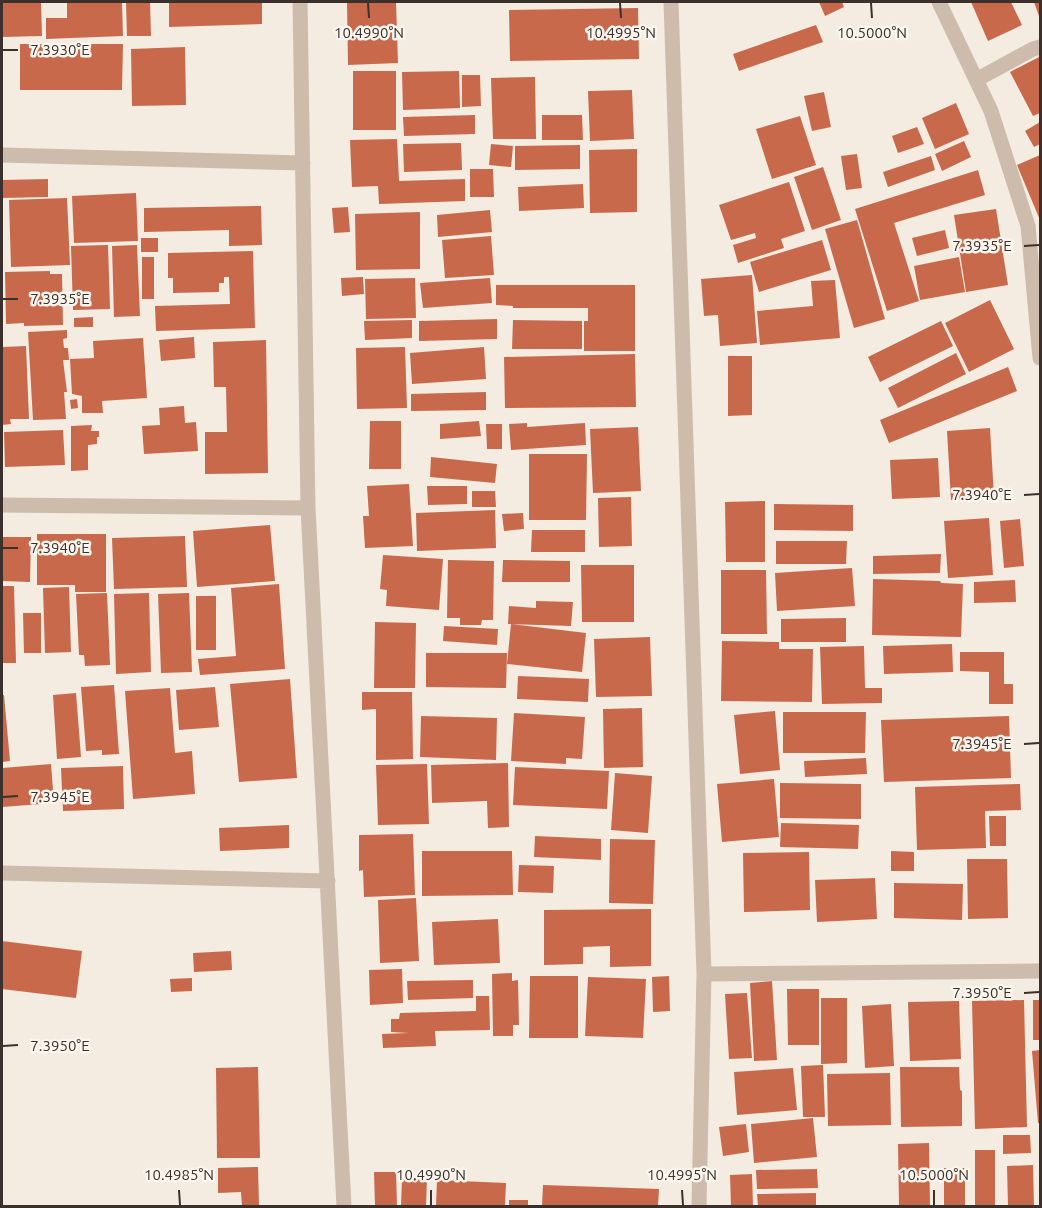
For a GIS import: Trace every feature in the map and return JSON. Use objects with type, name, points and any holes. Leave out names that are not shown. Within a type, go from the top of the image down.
[{"type":"street","points":[[300,2],[308,508],[344,1206]]},
{"type":"street","points":[[671,2],[704,974],[699,1206]]},
{"type":"street","points":[[939,2],[991,111],[1028,226],[1041,358]]},
{"type":"street","points":[[976,80],[1033,49],[1041,47]]},
{"type":"street","points":[[2,155],[303,163]]},
{"type":"street","points":[[2,505],[308,508]]},
{"type":"street","points":[[2,873],[328,881]]},
{"type":"street","points":[[704,974],[1041,970]]},
{"type":"building","points":[[2,2],[41,2],[42,36],[2,37]]},
{"type":"building","points":[[67,2],[122,2],[123,36],[46,39],[46,18],[67,18]]},
{"type":"building","points":[[126,2],[150,2],[151,36],[127,36]]},
{"type":"building","points":[[169,2],[262,2],[262,24],[169,27]]},
{"type":"building","points":[[347,2],[396,2],[398,63],[348,65]]},
{"type":"building","points":[[819,2],[842,2],[844,7],[825,16]]},
{"type":"building","points":[[971,2],[1011,2],[1022,25],[988,41]]},
{"type":"building","points":[[1034,2],[1040,2],[1040,19]]},
{"type":"building","points":[[638,8],[639,59],[510,61],[509,10]]},
{"type":"building","points":[[816,25],[823,42],[739,71],[733,54]]},
{"type":"building","points":[[20,44],[123,44],[122,90],[20,90]]},
{"type":"building","points":[[185,47],[186,105],[132,106],[131,49]]},
{"type":"building","points":[[1039,57],[1040,113],[1033,116],[1010,72]]},
{"type":"building","points":[[353,71],[396,71],[396,130],[353,130]]},
{"type":"building","points":[[459,71],[460,108],[403,110],[402,72]]},
{"type":"building","points":[[462,75],[480,75],[481,106],[462,107]]},
{"type":"building","points":[[535,77],[536,139],[493,139],[491,78]]},
{"type":"building","points":[[632,90],[634,139],[590,141],[588,91]]},
{"type":"building","points":[[824,92],[831,127],[812,131],[804,96]]},
{"type":"building","points":[[956,103],[969,134],[935,149],[922,118]]},
{"type":"building","points":[[475,115],[475,134],[404,136],[403,117]]},
{"type":"building","points":[[542,115],[582,115],[583,140],[542,140]]},
{"type":"building","points":[[800,116],[816,165],[772,179],[756,129]]},
{"type":"building","points":[[1040,122],[1040,144],[1034,147],[1025,131]]},
{"type":"building","points":[[917,127],[924,144],[898,153],[892,136]]},
{"type":"building","points":[[397,139],[399,181],[465,179],[465,201],[379,204],[378,186],[352,187],[350,140]]},
{"type":"building","points":[[964,141],[971,157],[942,171],[935,154]]},
{"type":"building","points":[[461,143],[462,170],[404,172],[403,144]]},
{"type":"building","points":[[491,144],[513,146],[511,167],[489,165]]},
{"type":"building","points":[[580,145],[580,169],[515,170],[515,146]]},
{"type":"building","points":[[637,149],[637,212],[590,213],[589,150]]},
{"type":"building","points":[[857,154],[862,188],[846,190],[841,156]]},
{"type":"building","points":[[1040,155],[1040,220],[1017,165]]},
{"type":"building","points":[[931,156],[935,170],[888,187],[883,172]]},
{"type":"building","points":[[823,167],[841,220],[812,230],[794,177]]},
{"type":"building","points":[[470,169],[493,169],[494,197],[470,197]]},
{"type":"building","points":[[978,170],[985,195],[894,223],[919,301],[887,311],[855,209]]},
{"type":"building","points":[[48,179],[48,197],[2,198],[2,180]]},
{"type":"building","points":[[789,182],[805,231],[781,239],[784,248],[738,263],[733,245],[756,238],[755,233],[731,240],[719,205]]},
{"type":"building","points":[[583,184],[584,208],[519,211],[518,187]]},
{"type":"building","points":[[136,193],[138,241],[74,243],[72,196]]},
{"type":"building","points":[[67,198],[70,265],[11,267],[9,200]]},
{"type":"building","points":[[261,206],[262,245],[229,246],[229,230],[144,232],[144,208]]},
{"type":"building","points":[[348,207],[350,232],[334,233],[332,208]]},
{"type":"building","points":[[996,209],[1008,285],[966,292],[954,215]]},
{"type":"building","points":[[490,210],[492,232],[438,237],[437,215]]},
{"type":"building","points":[[420,212],[420,269],[356,270],[355,214]]},
{"type":"building","points":[[857,220],[885,319],[854,328],[825,229]]},
{"type":"building","points":[[945,230],[949,248],[917,256],[912,238]]},
{"type":"building","points":[[491,236],[494,275],[445,278],[442,240]]},
{"type":"building","points":[[141,238],[158,238],[158,252],[141,252]]},
{"type":"building","points":[[822,240],[831,270],[759,292],[750,262]]},
{"type":"building","points":[[108,245],[110,309],[73,310],[71,246]]},
{"type":"building","points":[[137,245],[140,316],[114,317],[112,246]]},
{"type":"building","points":[[253,251],[255,328],[156,331],[155,306],[230,304],[229,277],[224,277],[224,283],[219,283],[219,292],[173,293],[173,278],[168,278],[168,253]]},
{"type":"building","points":[[142,257],[154,257],[154,299],[142,299]]},
{"type":"building","points":[[959,257],[965,292],[920,300],[914,266]]},
{"type":"building","points":[[50,271],[50,274],[62,274],[63,325],[6,324],[5,272]]},
{"type":"building","points":[[752,275],[757,343],[720,346],[718,315],[704,316],[701,279]]},
{"type":"building","points":[[363,277],[364,294],[342,296],[341,278]]},
{"type":"building","points":[[415,278],[416,318],[366,319],[365,279]]},
{"type":"building","points":[[490,278],[492,303],[423,308],[420,283]]},
{"type":"building","points":[[835,280],[840,338],[760,345],[757,311],[813,306],[811,281]]},
{"type":"building","points":[[496,285],[635,285],[635,351],[584,351],[584,321],[588,321],[588,308],[513,308],[513,306],[496,305]]},
{"type":"building","points":[[990,300],[1014,349],[969,372],[945,323]]},
{"type":"building","points":[[93,317],[93,327],[74,327],[74,318]]},
{"type":"building","points":[[497,319],[497,339],[419,341],[419,321]]},
{"type":"building","points":[[412,320],[412,338],[365,340],[364,321]]},
{"type":"building","points":[[513,320],[582,321],[582,349],[512,349]]},
{"type":"building","points":[[941,321],[953,346],[880,382],[868,357]]},
{"type":"building","points":[[67,330],[67,338],[63,339],[64,348],[68,348],[69,360],[63,360],[67,392],[64,392],[66,419],[33,420],[28,332]]},
{"type":"building","points":[[194,337],[195,358],[161,361],[159,340]]},
{"type":"building","points":[[143,338],[147,398],[102,401],[103,413],[82,413],[82,396],[72,394],[70,359],[94,358],[93,341]]},
{"type":"building","points":[[266,340],[268,473],[205,474],[205,432],[227,432],[226,387],[214,387],[213,342]]},
{"type":"building","points":[[26,346],[29,419],[10,419],[11,424],[2,425],[2,347]]},
{"type":"building","points":[[405,347],[407,408],[357,409],[356,348]]},
{"type":"building","points":[[484,347],[486,379],[412,384],[410,353]]},
{"type":"building","points":[[956,353],[966,374],[898,408],[888,388]]},
{"type":"building","points":[[635,354],[636,407],[505,408],[504,357]]},
{"type":"building","points":[[728,356],[752,356],[752,415],[728,416]]},
{"type":"building","points":[[1008,367],[1017,391],[889,443],[880,420]]},
{"type":"building","points":[[486,392],[486,410],[411,411],[411,394]]},
{"type":"building","points":[[77,399],[78,408],[71,409],[70,400]]},
{"type":"building","points":[[184,406],[185,423],[196,422],[198,451],[144,454],[142,426],[160,425],[159,408]]},
{"type":"building","points":[[370,421],[401,421],[401,469],[369,469]]},
{"type":"building","points":[[479,421],[481,436],[440,439],[440,424]]},
{"type":"building","points":[[527,423],[527,427],[585,423],[586,445],[511,450],[509,424]]},
{"type":"building","points":[[486,424],[502,424],[502,449],[487,449]]},
{"type":"building","points":[[92,425],[91,431],[99,431],[99,437],[97,437],[97,444],[88,445],[88,470],[71,471],[71,426]]},
{"type":"building","points":[[638,427],[641,491],[593,493],[590,429]]},
{"type":"building","points":[[990,428],[994,497],[951,500],[947,431]]},
{"type":"building","points":[[63,430],[65,465],[5,467],[4,432]]},
{"type":"building","points":[[529,454],[587,454],[586,520],[529,520]]},
{"type":"building","points":[[431,457],[497,464],[495,483],[430,477]]},
{"type":"building","points":[[938,458],[940,497],[892,499],[890,460]]},
{"type":"building","points":[[409,484],[413,546],[365,548],[363,516],[369,516],[367,486]]},
{"type":"building","points":[[427,486],[467,486],[467,504],[428,505]]},
{"type":"building","points":[[472,491],[495,491],[496,507],[472,507]]},
{"type":"building","points":[[631,497],[632,546],[599,547],[598,498]]},
{"type":"building","points":[[765,501],[765,562],[726,562],[725,502]]},
{"type":"building","points":[[774,504],[853,505],[853,531],[774,530]]},
{"type":"building","points":[[495,510],[496,548],[417,551],[416,513]]},
{"type":"building","points":[[523,513],[524,529],[504,531],[502,514]]},
{"type":"building","points":[[989,518],[993,575],[948,578],[944,521]]},
{"type":"building","points":[[1020,519],[1024,566],[1004,568],[1000,521]]},
{"type":"building","points":[[270,525],[275,581],[197,587],[193,531]]},
{"type":"building","points":[[532,530],[585,530],[585,552],[531,552]]},
{"type":"building","points":[[37,534],[106,534],[106,592],[75,592],[75,585],[37,585]]},
{"type":"building","points":[[185,536],[187,587],[114,589],[112,538]]},
{"type":"building","points":[[2,537],[31,537],[30,582],[2,581]]},
{"type":"building","points":[[776,541],[847,541],[846,564],[776,564]]},
{"type":"building","points":[[941,554],[940,573],[873,574],[873,556]]},
{"type":"building","points":[[383,555],[443,559],[439,610],[386,606],[387,590],[380,589]]},
{"type":"building","points":[[448,560],[494,561],[493,620],[482,620],[481,625],[460,625],[460,618],[447,618]]},
{"type":"building","points":[[503,560],[570,561],[570,582],[502,582]]},
{"type":"building","points":[[581,565],[634,565],[634,622],[582,622]]},
{"type":"building","points":[[852,568],[855,606],[777,611],[775,573]]},
{"type":"building","points":[[721,570],[766,570],[767,634],[721,634]]},
{"type":"building","points":[[873,579],[963,584],[961,637],[872,635]]},
{"type":"building","points":[[1015,580],[1016,602],[974,603],[974,582]]},
{"type":"building","points":[[279,584],[285,669],[200,675],[198,659],[236,656],[231,588]]},
{"type":"building","points":[[2,586],[14,586],[16,663],[2,663]]},
{"type":"building","points":[[69,587],[71,652],[45,653],[43,588]]},
{"type":"building","points":[[107,593],[110,665],[85,666],[84,655],[79,655],[76,594]]},
{"type":"building","points":[[149,593],[151,672],[116,674],[114,594]]},
{"type":"building","points":[[189,593],[192,672],[161,673],[158,594]]},
{"type":"building","points":[[196,596],[216,596],[216,650],[196,650]]},
{"type":"building","points":[[536,601],[573,602],[571,626],[508,624],[509,606],[536,608]]},
{"type":"building","points":[[23,613],[41,613],[41,653],[24,653]]},
{"type":"building","points":[[846,618],[846,642],[781,642],[781,619]]},
{"type":"building","points":[[375,622],[416,623],[415,688],[374,688]]},
{"type":"building","points":[[511,624],[586,633],[582,672],[507,664]]},
{"type":"building","points":[[444,626],[498,629],[497,645],[443,641]]},
{"type":"building","points":[[650,637],[652,696],[596,697],[594,639]]},
{"type":"building","points":[[722,641],[779,642],[779,649],[813,649],[812,702],[721,701]]},
{"type":"building","points":[[952,644],[953,672],[884,674],[883,646]]},
{"type":"building","points":[[864,646],[865,688],[882,688],[882,703],[822,704],[820,647]]},
{"type":"building","points":[[960,652],[1004,652],[1004,684],[1013,684],[1013,704],[989,704],[989,672],[960,671]]},
{"type":"building","points":[[426,653],[507,653],[506,688],[426,687]]},
{"type":"building","points":[[518,676],[589,679],[588,702],[517,699]]},
{"type":"building","points":[[290,679],[297,778],[239,782],[230,684]]},
{"type":"building","points":[[114,685],[119,754],[102,755],[102,750],[86,751],[81,687]]},
{"type":"building","points":[[215,687],[219,727],[179,730],[176,690]]},
{"type":"building","points":[[170,688],[175,753],[192,751],[195,794],[133,799],[125,691]]},
{"type":"building","points":[[362,692],[412,692],[413,759],[376,760],[376,709],[362,710]]},
{"type":"building","points":[[76,693],[81,757],[57,759],[53,695]]},
{"type":"building","points":[[2,695],[4,695],[10,761],[2,762]]},
{"type":"building","points":[[642,708],[643,767],[604,768],[603,709]]},
{"type":"building","points":[[775,711],[780,770],[740,774],[734,715]]},
{"type":"building","points":[[783,712],[866,712],[865,753],[783,753]]},
{"type":"building","points":[[514,713],[585,717],[582,759],[566,758],[566,764],[511,761]]},
{"type":"building","points":[[421,716],[497,718],[496,760],[420,757]]},
{"type":"building","points":[[1009,716],[1011,778],[884,782],[881,720]]},
{"type":"building","points":[[866,758],[867,774],[805,777],[804,761]]},
{"type":"building","points":[[508,763],[509,827],[488,828],[487,801],[432,803],[431,765]]},
{"type":"building","points":[[51,764],[54,803],[2,807],[2,768]]},
{"type":"building","points":[[427,764],[429,824],[378,825],[376,765]]},
{"type":"building","points":[[123,766],[124,809],[63,811],[61,768]]},
{"type":"building","points":[[515,767],[609,771],[607,809],[513,805]]},
{"type":"building","points":[[615,773],[652,776],[648,833],[611,830]]},
{"type":"building","points":[[774,779],[779,837],[722,842],[717,784]]},
{"type":"building","points":[[780,783],[861,784],[861,819],[780,818]]},
{"type":"building","points":[[1020,784],[1021,810],[985,811],[986,848],[917,850],[915,787]]},
{"type":"building","points":[[989,816],[1006,816],[1006,846],[990,846]]},
{"type":"building","points":[[781,823],[859,825],[858,849],[780,847]]},
{"type":"building","points":[[289,825],[289,848],[220,851],[219,828]]},
{"type":"building","points":[[413,834],[415,895],[364,897],[363,870],[359,871],[359,835]]},
{"type":"building","points":[[535,836],[601,839],[601,860],[534,857]]},
{"type":"building","points":[[610,839],[655,840],[653,904],[609,903]]},
{"type":"building","points":[[422,851],[512,851],[513,895],[422,896]]},
{"type":"building","points":[[891,851],[914,852],[914,871],[891,871]]},
{"type":"building","points":[[809,852],[810,910],[744,912],[743,853]]},
{"type":"building","points":[[967,859],[1007,859],[1008,918],[968,919]]},
{"type":"building","points":[[519,865],[554,866],[553,893],[518,892]]},
{"type":"building","points":[[875,878],[877,919],[817,922],[815,880]]},
{"type":"building","points":[[894,883],[963,884],[962,920],[894,918]]},
{"type":"building","points":[[416,898],[419,961],[380,963],[378,900]]},
{"type":"building","points":[[651,909],[651,966],[610,967],[610,946],[583,947],[583,964],[544,965],[544,910]]},
{"type":"building","points":[[498,919],[500,963],[434,965],[432,922]]},
{"type":"building","points":[[2,941],[82,951],[76,998],[2,989]]},
{"type":"building","points":[[231,951],[232,970],[194,972],[193,953]]},
{"type":"building","points":[[402,969],[403,1003],[370,1005],[369,970]]},
{"type":"building","points":[[512,973],[512,981],[518,980],[519,1025],[513,1025],[513,1036],[493,1036],[492,974]]},
{"type":"building","points":[[530,976],[578,976],[578,1038],[529,1038]]},
{"type":"building","points":[[669,976],[670,1011],[653,1012],[652,977]]},
{"type":"building","points":[[588,977],[646,979],[643,1038],[585,1036]]},
{"type":"building","points":[[192,978],[192,991],[171,992],[170,979]]},
{"type":"building","points":[[473,980],[473,998],[408,1000],[407,981]]},
{"type":"building","points":[[772,981],[777,1060],[754,1061],[750,983]]},
{"type":"building","points":[[787,989],[819,989],[819,1045],[788,1045]]},
{"type":"building","points":[[747,993],[752,1058],[729,1059],[725,994]]},
{"type":"building","points":[[476,996],[489,996],[490,1030],[435,1031],[436,1046],[383,1048],[382,1034],[409,1033],[391,1032],[391,1019],[399,1019],[400,1013],[476,1011]]},
{"type":"building","points":[[821,998],[847,998],[847,1063],[821,1064]]},
{"type":"building","points":[[1024,1000],[1027,1127],[975,1129],[972,1001]]},
{"type":"building","points":[[1033,1000],[1040,1000],[1040,1040],[1033,1040]]},
{"type":"building","points":[[959,1001],[961,1059],[910,1061],[908,1002]]},
{"type":"building","points":[[891,1004],[894,1066],[865,1068],[862,1006]]},
{"type":"building","points":[[1040,1050],[1040,1123],[1038,1123],[1032,1051]]},
{"type":"building","points":[[823,1065],[825,1117],[803,1117],[801,1066]]},
{"type":"building","points":[[258,1067],[260,1158],[217,1158],[216,1068]]},
{"type":"building","points":[[900,1067],[959,1067],[962,1126],[901,1127]]},
{"type":"building","points":[[793,1068],[797,1110],[737,1115],[734,1072]]},
{"type":"building","points":[[890,1073],[891,1125],[828,1126],[827,1074]]},
{"type":"building","points":[[813,1118],[817,1157],[754,1163],[751,1124]]},
{"type":"building","points":[[746,1124],[749,1152],[723,1156],[719,1127]]},
{"type":"building","points":[[1003,1135],[1030,1135],[1031,1153],[1003,1154]]},
{"type":"building","points":[[929,1143],[930,1206],[899,1206],[898,1144]]},
{"type":"building","points":[[975,1150],[995,1150],[995,1206],[975,1206]]},
{"type":"building","points":[[1033,1165],[1034,1206],[1008,1206],[1007,1166]]},
{"type":"building","points":[[258,1167],[259,1206],[242,1206],[241,1192],[218,1193],[218,1168]]},
{"type":"building","points":[[944,1168],[965,1168],[965,1206],[944,1206]]},
{"type":"building","points":[[817,1169],[818,1188],[757,1189],[756,1170]]},
{"type":"building","points":[[374,1172],[396,1172],[397,1206],[375,1206]]},
{"type":"building","points":[[752,1174],[753,1206],[731,1206],[730,1175]]},
{"type":"building","points":[[402,1178],[427,1178],[426,1206],[401,1206]]},
{"type":"building","points":[[437,1180],[506,1183],[505,1206],[436,1206]]},
{"type":"building","points":[[543,1185],[659,1189],[658,1206],[542,1206]]},
{"type":"building","points":[[816,1193],[816,1206],[758,1206],[757,1194]]},
{"type":"building","points":[[509,1200],[528,1200],[528,1206],[509,1206]]}]
